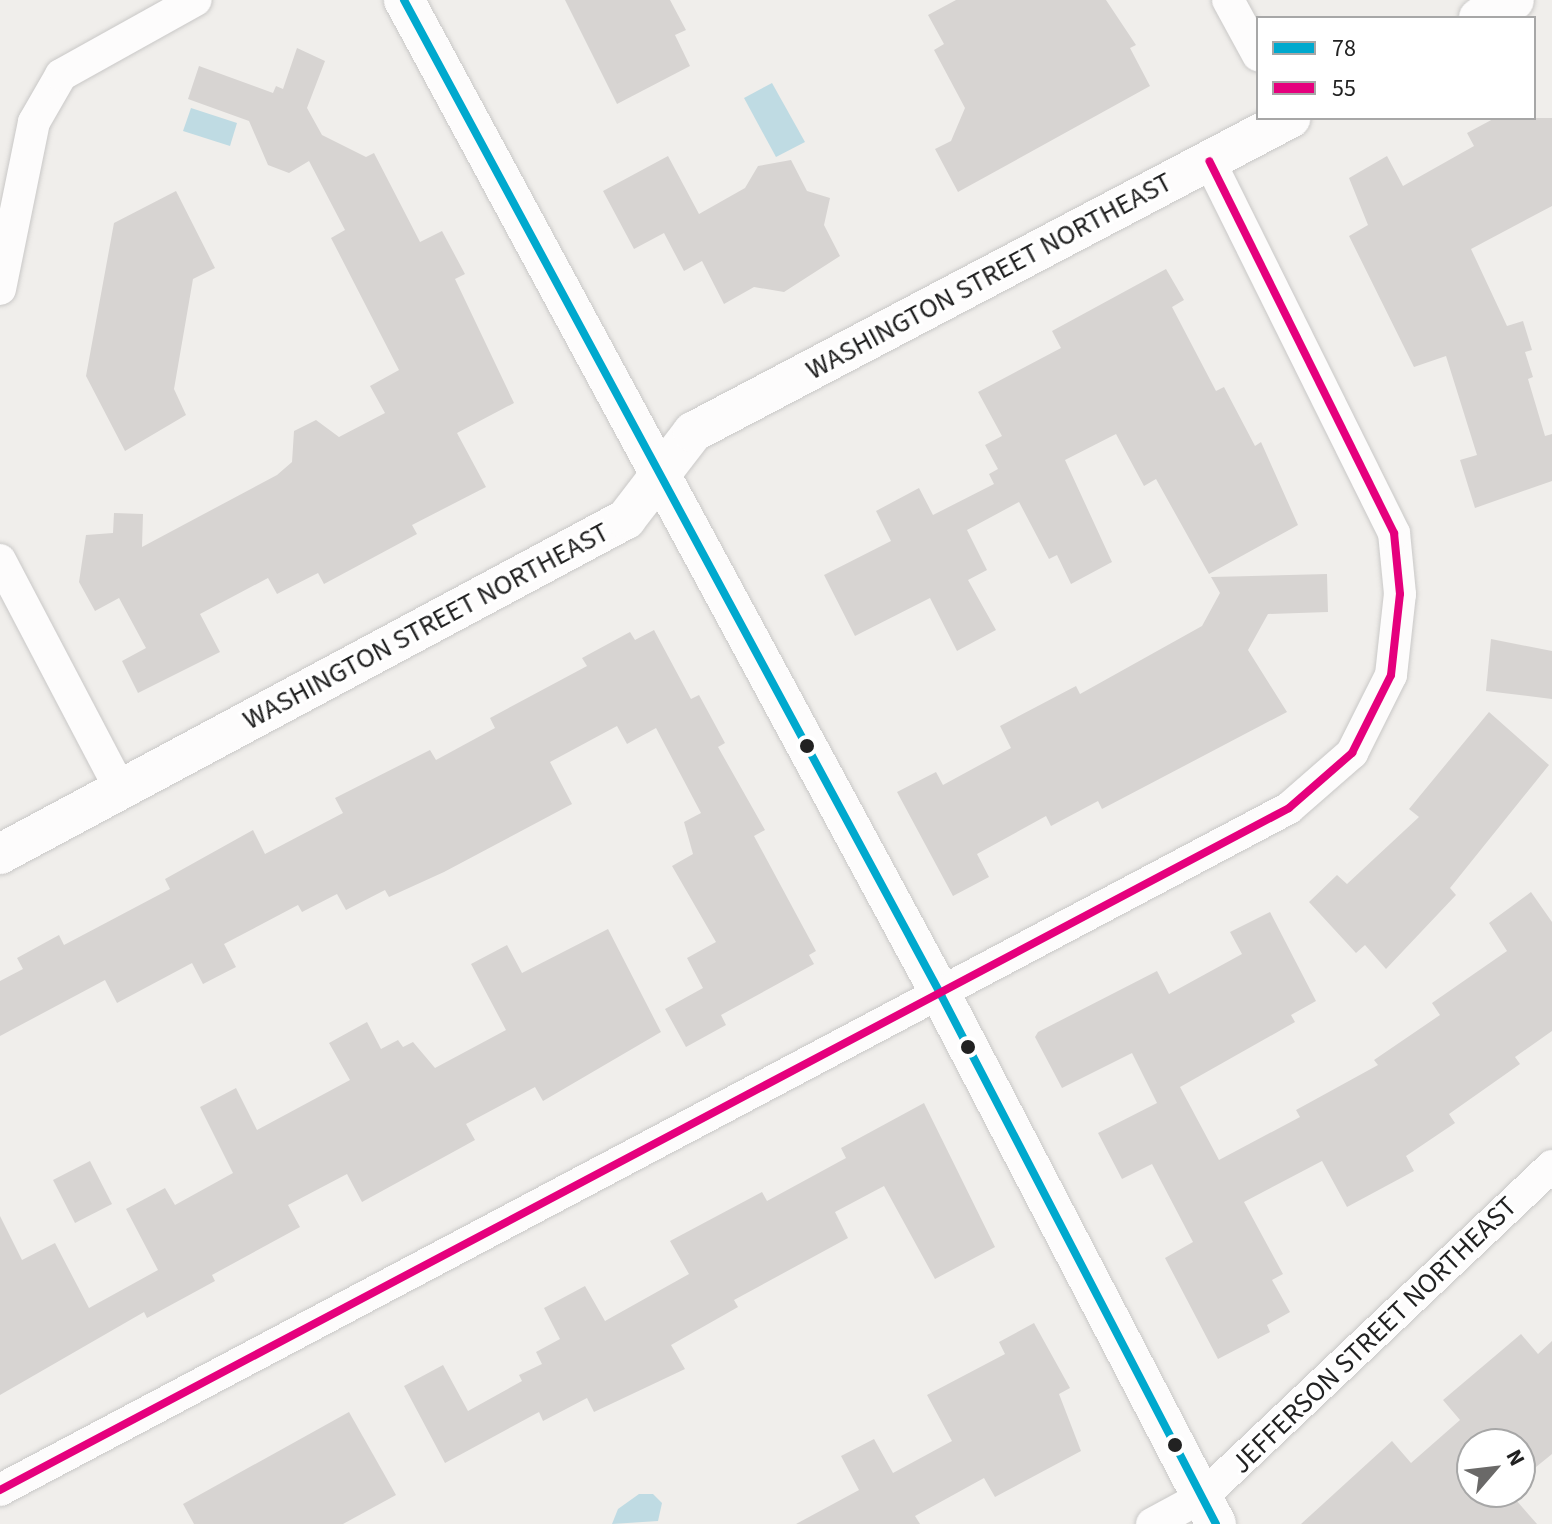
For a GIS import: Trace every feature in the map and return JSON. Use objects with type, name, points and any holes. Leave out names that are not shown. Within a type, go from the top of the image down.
[{"type":"street","points":[[1,276],[34,122],[61,75],[196,0]]},
{"type":"street","points":[[404,0],[941,995],[1209,1511]]},
{"type":"street","points":[[1228,0],[1256,51]]},
{"type":"street","points":[[1483,16],[1514,0]]},
{"type":"street","name":"WASHINGTON STREET NORTHEAST","points":[[0,854],[626,519],[657,472],[693,432],[1286,120]]},
{"type":"street","points":[[0,1490],[941,995],[1289,808],[1352,753],[1391,675],[1400,594],[1394,533],[1209,161]]},
{"type":"street","points":[[0,560],[121,790]]},
{"type":"street","name":"JEFFERSON STREET NORTHEAST","points":[[1152,1524],[1209,1511],[1552,1166]]},
{"type":"water","points":[[772,83],[805,142],[776,157],[744,98]]},
{"type":"water","points":[[191,108],[237,123],[230,146],[183,131]]},
{"type":"water","points":[[639,1494],[653,1494],[662,1503],[658,1521],[612,1524],[618,1509]]},
{"type":"building","points":[[565,0],[670,0],[686,30],[675,35],[690,66],[617,104]]},
{"type":"building","points":[[956,0],[1106,0],[1136,45],[1130,48],[1150,86],[958,192],[935,149],[951,141],[965,108],[934,50],[944,44],[928,15]]},
{"type":"building","points":[[297,48],[325,61],[307,108],[322,135],[366,157],[374,153],[420,242],[442,231],[465,274],[455,279],[514,403],[457,433],[486,487],[412,525],[417,534],[324,584],[318,573],[277,594],[268,578],[200,614],[220,652],[138,693],[122,661],[146,648],[119,598],[95,611],[79,582],[86,535],[113,533],[114,513],[143,514],[142,547],[277,475],[292,462],[294,431],[316,420],[339,437],[385,413],[370,386],[399,370],[331,238],[345,230],[309,161],[289,173],[268,165],[249,121],[188,99],[199,66],[273,93],[276,86],[283,89]]},
{"type":"building","points":[[1552,118],[1552,206],[1471,249],[1507,326],[1523,321],[1532,350],[1525,352],[1533,377],[1528,379],[1545,436],[1552,434],[1552,481],[1475,508],[1460,460],[1477,455],[1446,356],[1414,367],[1349,236],[1368,225],[1349,178],[1387,156],[1403,186],[1474,146],[1467,133],[1491,120]]},
{"type":"building","points":[[668,156],[699,214],[745,188],[758,166],[791,160],[807,191],[830,198],[824,225],[840,256],[784,292],[754,287],[724,304],[702,261],[684,271],[664,233],[634,249],[603,191]]},
{"type":"building","points":[[176,191],[215,268],[193,279],[174,389],[186,415],[125,451],[86,376],[114,223]]},
{"type":"building","points":[[1166,269],[1184,300],[1172,307],[1216,391],[1224,387],[1255,446],[1261,442],[1298,525],[1209,574],[1156,479],[1144,486],[1116,434],[1065,460],[1112,562],[1071,584],[1057,555],[1049,559],[1019,502],[967,530],[987,570],[968,580],[996,630],[957,651],[930,598],[855,636],[824,575],[891,541],[876,511],[919,488],[933,515],[994,484],[989,474],[998,469],[985,445],[1002,436],[978,392],[1061,348],[1052,331]]},
{"type":"building","points":[[1327,574],[1328,612],[1268,614],[1248,650],[1287,712],[1102,809],[1098,801],[1051,826],[1046,816],[977,854],[989,877],[953,896],[897,792],[936,772],[943,785],[1011,748],[1000,726],[1076,686],[1080,694],[1202,626],[1220,593],[1211,577]]},
{"type":"building","points":[[654,630],[691,699],[699,695],[725,743],[718,747],[765,830],[754,836],[816,951],[809,955],[814,964],[721,1015],[726,1025],[686,1047],[665,1009],[703,988],[687,958],[716,942],[672,866],[693,854],[684,822],[701,813],[656,728],[627,744],[617,726],[550,762],[572,804],[444,872],[389,897],[385,890],[346,910],[337,894],[302,912],[298,905],[224,944],[236,967],[203,984],[192,963],[117,1003],[105,980],[0,1036],[0,981],[23,969],[17,958],[59,935],[64,945],[170,889],[165,879],[253,830],[265,854],[343,813],[335,798],[430,750],[436,760],[495,728],[490,718],[587,666],[582,658],[630,632],[635,640]]},
{"type":"building","points":[[1491,639],[1552,651],[1552,699],[1486,691]]},
{"type":"building","points":[[1489,712],[1549,765],[1450,888],[1456,895],[1386,969],[1365,945],[1356,953],[1309,902],[1337,875],[1347,884],[1419,817],[1409,809]]},
{"type":"building","points":[[1531,892],[1552,922],[1552,1031],[1515,1057],[1520,1064],[1449,1114],[1455,1123],[1406,1156],[1414,1171],[1347,1207],[1322,1161],[1244,1202],[1283,1274],[1272,1280],[1290,1312],[1267,1325],[1270,1332],[1218,1359],[1165,1258],[1193,1242],[1152,1164],[1122,1179],[1098,1133],[1157,1103],[1132,1053],[1062,1088],[1035,1037],[1038,1032],[1157,971],[1169,994],[1242,954],[1230,932],[1270,912],[1316,1001],[1291,1015],[1295,1022],[1180,1087],[1219,1160],[1300,1117],[1296,1110],[1378,1065],[1374,1060],[1440,1015],[1432,1003],[1507,951],[1489,923]]},
{"type":"building","points":[[608,929],[661,1032],[543,1101],[535,1087],[466,1124],[475,1140],[362,1202],[347,1174],[288,1205],[300,1227],[212,1275],[215,1281],[147,1318],[144,1312],[0,1395],[0,1216],[22,1260],[55,1243],[89,1308],[158,1270],[126,1209],[165,1188],[175,1205],[233,1173],[200,1107],[236,1088],[257,1130],[350,1080],[329,1043],[367,1022],[381,1049],[398,1040],[403,1047],[413,1042],[435,1068],[506,1030],[471,964],[507,945],[522,973]]},
{"type":"building","points":[[924,1103],[995,1247],[935,1279],[884,1186],[835,1212],[848,1238],[734,1300],[738,1307],[671,1345],[685,1369],[594,1412],[587,1398],[543,1421],[539,1412],[445,1463],[404,1386],[443,1365],[468,1411],[522,1381],[519,1375],[542,1364],[536,1352],[560,1339],[544,1308],[585,1286],[605,1321],[689,1274],[670,1241],[762,1192],[767,1201],[846,1158],[841,1148]]},
{"type":"building","points":[[90,1161],[112,1204],[75,1223],[53,1180]]},
{"type":"building","points":[[1034,1323],[1070,1388],[1059,1394],[1081,1451],[995,1497],[984,1478],[915,1516],[920,1524],[796,1524],[859,1490],[841,1456],[874,1439],[893,1473],[952,1441],[927,1395],[1005,1354],[999,1342]]},
{"type":"building","points":[[1521,1334],[1538,1354],[1552,1341],[1552,1454],[1536,1467],[1536,1428],[1456,1428],[1456,1508],[1523,1508],[1537,1524],[1301,1524],[1392,1441],[1411,1463],[1460,1420],[1443,1400]]},
{"type":"building","points":[[349,1412],[396,1495],[343,1524],[194,1524],[183,1504]]},
{"type":"transit line","name":"78","points":[[404,0],[941,995],[1216,1524]]},
{"type":"transit line","name":"55","points":[[0,1490],[1289,808],[1352,753],[1391,675],[1400,594],[1394,533],[1209,161]]}]
